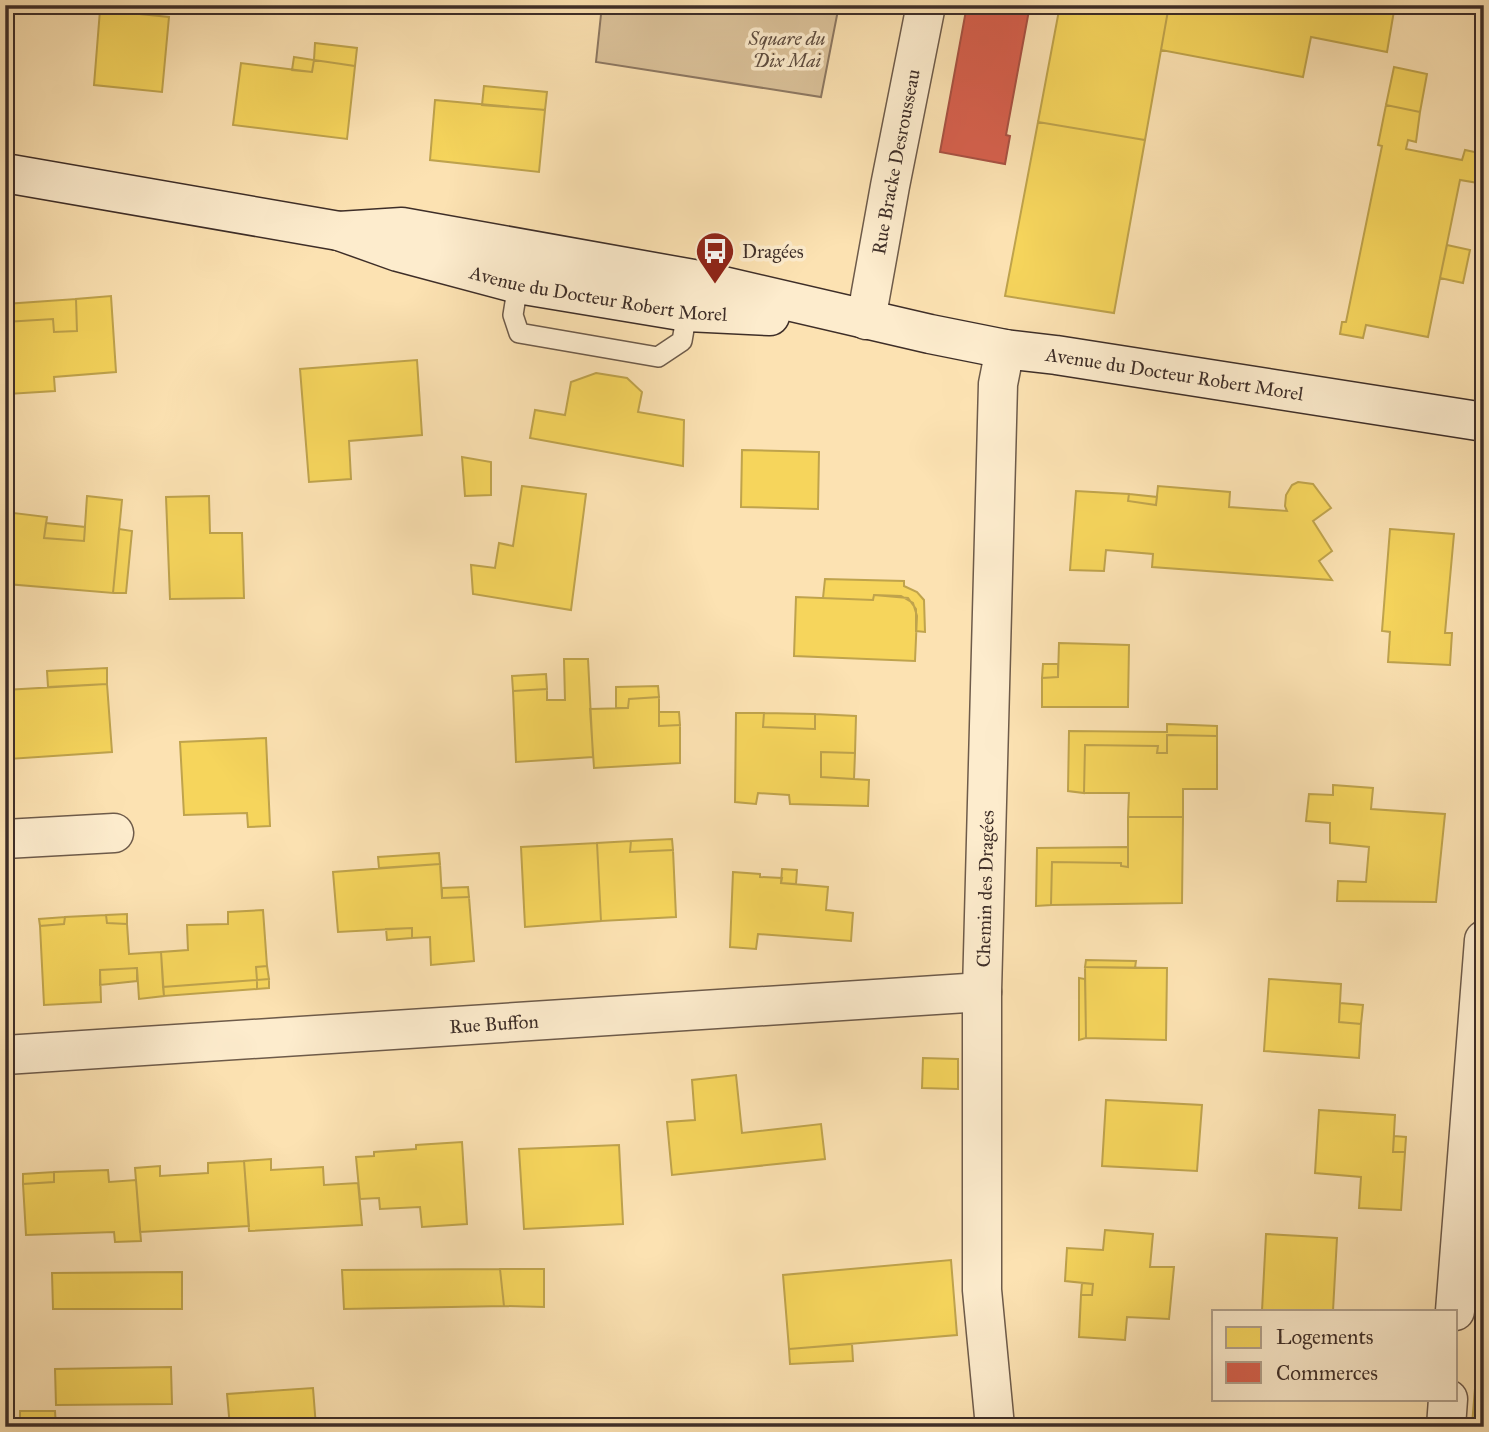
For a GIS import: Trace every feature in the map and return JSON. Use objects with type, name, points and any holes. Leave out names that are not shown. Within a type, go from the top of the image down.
[{"type":"street","name":"Rue Bracke Desrousseau","points":[[866,320],[926,5]]},
{"type":"street","name":"Avenue du Docteur Robert Morel","points":[[5,173],[339,231],[398,252],[518,284],[687,312],[866,320]]},
{"type":"street","name":"Avenue du Docteur Robert Morel","points":[[339,231],[402,226],[693,279],[866,320],[1005,349],[1484,422]]},
{"type":"street","name":"Chemin des Dragées","points":[[995,1427],[982,1290],[982,992],[998,398],[1005,349]]},
{"type":"street","points":[[5,839],[114,833]]},
{"type":"street","points":[[1455,1310],[1484,940]]},
{"type":"street","name":"Rue Buffon","points":[[5,1055],[982,992]]},
{"type":"street","points":[[1446,1427],[1448,1400]]},
{"type":"green space","name":"Square du Dix Mai","points":[[602,5],[839,5],[821,97],[596,62]]},
{"type":"building: Logements","points":[[1060,5],[1169,5],[1145,140],[1038,122]]},
{"type":"building: Logements","points":[[1169,5],[1395,5],[1387,52],[1311,37],[1303,77],[1161,50]]},
{"type":"building: Logements","points":[[100,10],[169,17],[162,92],[94,85]]},
{"type":"building: Logements","points":[[315,43],[357,48],[355,66],[314,60]]},
{"type":"building: Logements","points":[[294,57],[314,60],[312,72],[292,70]]},
{"type":"building: Logements","points":[[314,60],[355,66],[347,139],[233,125],[241,63],[312,72]]},
{"type":"building: Logements","points":[[1394,67],[1427,74],[1420,112],[1386,105]]},
{"type":"building: Logements","points":[[484,86],[547,92],[545,110],[482,105]]},
{"type":"building: Logements","points":[[435,100],[545,110],[539,172],[430,160]]},
{"type":"building: Logements","points":[[1386,105],[1420,112],[1416,142],[1408,140],[1406,149],[1462,160],[1465,150],[1484,154],[1484,184],[1460,180],[1428,337],[1366,325],[1363,338],[1340,334],[1342,322],[1346,322],[1382,146],[1378,145]]},
{"type":"building: Logements","points":[[1038,122],[1145,140],[1114,313],[1005,296]]},
{"type":"building: Logements","points":[[1447,245],[1470,250],[1463,283],[1440,278]]},
{"type":"building: Logements","points":[[111,296],[116,372],[54,377],[55,391],[8,394],[5,322],[53,319],[54,332],[77,331],[76,299]]},
{"type":"building: Logements","points":[[76,299],[77,331],[54,332],[53,319],[5,322],[5,304]]},
{"type":"building: Logements","points":[[417,360],[422,435],[349,441],[351,479],[309,482],[300,369]]},
{"type":"building: Logements","points":[[596,373],[627,378],[642,392],[638,412],[684,420],[683,466],[530,438],[535,410],[565,415],[571,382]]},
{"type":"building: Logements","points":[[742,450],[819,452],[818,509],[741,507]]},
{"type":"building: Logements","points":[[462,457],[491,462],[491,495],[465,496]]},
{"type":"building: Logements","points":[[1298,482],[1313,484],[1331,508],[1313,521],[1332,551],[1319,561],[1332,580],[1152,567],[1153,554],[1106,550],[1104,571],[1070,570],[1076,491],[1129,494],[1128,501],[1156,505],[1158,486],[1230,492],[1229,507],[1287,511],[1286,495],[1292,485]]},
{"type":"building: Logements","points":[[522,486],[586,494],[571,610],[473,594],[471,565],[495,568],[499,543],[513,546]]},
{"type":"building: Logements","points":[[1129,494],[1157,497],[1156,505],[1128,501]]},
{"type":"building: Logements","points":[[87,496],[122,500],[113,593],[7,584],[14,513],[47,517],[44,538],[84,541]]},
{"type":"building: Logements","points":[[209,496],[210,533],[242,533],[244,598],[170,599],[166,497]]},
{"type":"building: Logements","points":[[46,523],[85,527],[84,541],[44,538]]},
{"type":"building: Logements","points":[[119,529],[132,531],[126,593],[113,593]]},
{"type":"building: Logements","points":[[1390,529],[1454,534],[1445,633],[1452,633],[1450,665],[1388,662],[1390,632],[1382,631]]},
{"type":"building: Logements","points":[[825,579],[904,581],[904,586],[917,592],[924,600],[925,632],[916,631],[916,609],[908,598],[874,595],[873,600],[823,598]]},
{"type":"building: Logements","points":[[874,595],[901,596],[913,603],[917,616],[915,661],[794,656],[796,597],[873,600]]},
{"type":"building: Logements","points":[[1059,643],[1129,645],[1128,707],[1042,707],[1042,678],[1058,677]]},
{"type":"building: Logements","points":[[564,659],[588,659],[593,757],[516,762],[513,691],[547,689],[547,700],[565,700]]},
{"type":"building: Logements","points":[[1043,664],[1058,664],[1058,677],[1042,678]]},
{"type":"building: Logements","points":[[107,668],[107,684],[48,687],[47,671]]},
{"type":"building: Logements","points":[[546,674],[547,689],[513,691],[512,676]]},
{"type":"building: Logements","points":[[107,684],[112,752],[9,759],[5,690]]},
{"type":"building: Logements","points":[[658,686],[659,697],[629,699],[628,708],[616,708],[616,687]]},
{"type":"building: Logements","points":[[659,697],[659,726],[680,725],[680,763],[594,768],[590,709],[628,708],[629,699]]},
{"type":"building: Logements","points":[[659,712],[679,712],[680,725],[659,726]]},
{"type":"building: Logements","points":[[736,713],[764,713],[763,727],[815,729],[815,714],[856,716],[855,753],[821,752],[821,777],[869,780],[868,806],[790,804],[789,795],[758,793],[756,804],[735,802]]},
{"type":"building: Logements","points":[[764,713],[815,714],[815,729],[763,727]]},
{"type":"building: Logements","points":[[1167,724],[1217,726],[1217,736],[1167,735],[1167,753],[1157,753],[1158,746],[1085,745],[1084,793],[1068,791],[1069,731],[1167,732]]},
{"type":"building: Logements","points":[[1167,735],[1217,736],[1217,789],[1183,789],[1183,817],[1128,817],[1129,793],[1084,793],[1085,745],[1158,746],[1157,753],[1167,753]]},
{"type":"building: Logements","points":[[266,738],[270,826],[248,827],[247,813],[184,815],[180,742]]},
{"type":"building: Logements","points":[[821,752],[855,753],[854,779],[821,777]]},
{"type":"building: Logements","points":[[1333,785],[1373,788],[1371,809],[1445,814],[1436,902],[1337,901],[1338,881],[1366,882],[1369,847],[1330,843],[1330,823],[1306,821],[1309,794],[1333,795]]},
{"type":"building: Logements","points":[[1128,817],[1183,817],[1182,903],[1051,905],[1052,862],[1121,863],[1121,866],[1128,867]]},
{"type":"building: Logements","points":[[672,839],[673,850],[630,852],[631,841]]},
{"type":"building: Logements","points":[[631,841],[630,852],[673,850],[676,917],[601,921],[597,843]]},
{"type":"building: Logements","points":[[597,843],[601,921],[525,927],[521,847]]},
{"type":"building: Logements","points":[[1128,847],[1128,867],[1121,866],[1121,863],[1052,862],[1051,905],[1036,906],[1037,848]]},
{"type":"building: Logements","points":[[439,853],[440,864],[379,868],[378,857]]},
{"type":"building: Logements","points":[[440,864],[442,898],[469,897],[474,961],[431,965],[430,937],[412,938],[412,928],[338,932],[333,872]]},
{"type":"building: Logements","points":[[782,869],[797,870],[796,884],[781,883]]},
{"type":"building: Logements","points":[[733,872],[782,878],[781,883],[828,887],[826,910],[853,913],[851,941],[758,934],[756,949],[730,947]]},
{"type":"building: Logements","points":[[468,887],[469,897],[442,898],[442,888]]},
{"type":"building: Logements","points":[[263,910],[267,966],[256,967],[257,980],[163,987],[161,952],[188,950],[187,925],[228,924],[228,912]]},
{"type":"building: Logements","points":[[127,914],[127,924],[107,923],[106,915]]},
{"type":"building: Logements","points":[[106,915],[107,923],[127,924],[129,954],[161,952],[164,996],[139,999],[137,968],[100,970],[101,1002],[44,1005],[40,926],[64,924],[65,917]]},
{"type":"building: Logements","points":[[65,917],[64,924],[40,926],[39,919]]},
{"type":"building: Logements","points":[[412,928],[412,938],[387,940],[386,929]]},
{"type":"building: Logements","points":[[1086,960],[1136,961],[1135,968],[1085,967]]},
{"type":"building: Logements","points":[[267,966],[269,979],[257,980],[256,967]]},
{"type":"building: Logements","points":[[1085,967],[1167,968],[1166,1040],[1086,1038]]},
{"type":"building: Logements","points":[[137,968],[137,981],[100,985],[100,970]]},
{"type":"building: Logements","points":[[1079,978],[1085,979],[1086,1038],[1079,1040]]},
{"type":"building: Logements","points":[[269,979],[269,988],[257,989],[257,980]]},
{"type":"building: Logements","points":[[1269,979],[1341,984],[1339,1022],[1361,1024],[1359,1058],[1264,1051]]},
{"type":"building: Logements","points":[[257,980],[257,989],[164,996],[163,987]]},
{"type":"building: Logements","points":[[1340,1003],[1363,1005],[1361,1024],[1339,1022]]},
{"type":"building: Logements","points":[[923,1058],[958,1059],[958,1089],[922,1088]]},
{"type":"building: Logements","points":[[736,1075],[742,1133],[821,1124],[825,1159],[672,1175],[667,1122],[695,1120],[692,1080]]},
{"type":"building: Logements","points":[[1106,1100],[1202,1105],[1197,1171],[1102,1166]]},
{"type":"building: Logements","points":[[1319,1110],[1395,1115],[1393,1152],[1405,1152],[1401,1210],[1359,1208],[1361,1177],[1315,1173]]},
{"type":"building: Logements","points":[[1394,1136],[1406,1137],[1405,1152],[1393,1152]]},
{"type":"building: Logements","points":[[462,1142],[467,1224],[422,1227],[420,1207],[380,1209],[379,1198],[360,1199],[356,1157],[374,1156],[374,1152],[416,1149],[416,1145]]},
{"type":"building: Logements","points":[[619,1145],[623,1224],[524,1229],[519,1149]]},
{"type":"building: Logements","points":[[271,1159],[271,1170],[323,1167],[324,1185],[358,1183],[362,1225],[249,1231],[244,1161]]},
{"type":"building: Logements","points":[[244,1161],[249,1226],[140,1232],[135,1168],[160,1166],[160,1176],[208,1173],[208,1163]]},
{"type":"building: Logements","points":[[108,1170],[109,1182],[136,1180],[141,1241],[115,1242],[114,1232],[26,1235],[23,1184],[54,1182],[54,1172]]},
{"type":"building: Logements","points":[[54,1172],[54,1182],[23,1184],[23,1174]]},
{"type":"building: Logements","points":[[1105,1230],[1153,1234],[1150,1267],[1174,1267],[1169,1319],[1127,1317],[1125,1340],[1079,1337],[1081,1295],[1092,1295],[1093,1284],[1065,1281],[1067,1248],[1103,1250]]},
{"type":"building: Logements","points":[[1266,1234],[1337,1238],[1333,1310],[1262,1310]]},
{"type":"building: Logements","points":[[951,1260],[957,1335],[789,1349],[783,1275]]},
{"type":"building: Logements","points":[[500,1269],[544,1269],[544,1307],[504,1306]]},
{"type":"building: Logements","points":[[500,1269],[504,1306],[344,1309],[342,1270]]},
{"type":"building: Logements","points":[[182,1272],[182,1309],[53,1309],[52,1273]]},
{"type":"building: Logements","points":[[1082,1283],[1093,1284],[1092,1295],[1081,1295]]},
{"type":"building: Logements","points":[[852,1344],[853,1361],[790,1364],[789,1349]]},
{"type":"building: Logements","points":[[1479,1348],[1484,1349],[1484,1365],[1477,1364]]},
{"type":"building: Logements","points":[[1477,1364],[1484,1365],[1484,1426],[1472,1425]]},
{"type":"building: Logements","points":[[171,1367],[172,1404],[56,1405],[55,1369]]},
{"type":"building: Logements","points":[[313,1388],[316,1427],[230,1427],[227,1394]]},
{"type":"building: Logements","points":[[20,1411],[55,1411],[56,1427],[20,1427]]},
{"type":"building: Commerces","points":[[967,5],[1030,5],[1006,135],[1010,136],[1005,164],[940,152]]},
{"type":"place","name":"Dragées","points":[[715,285]]}]
